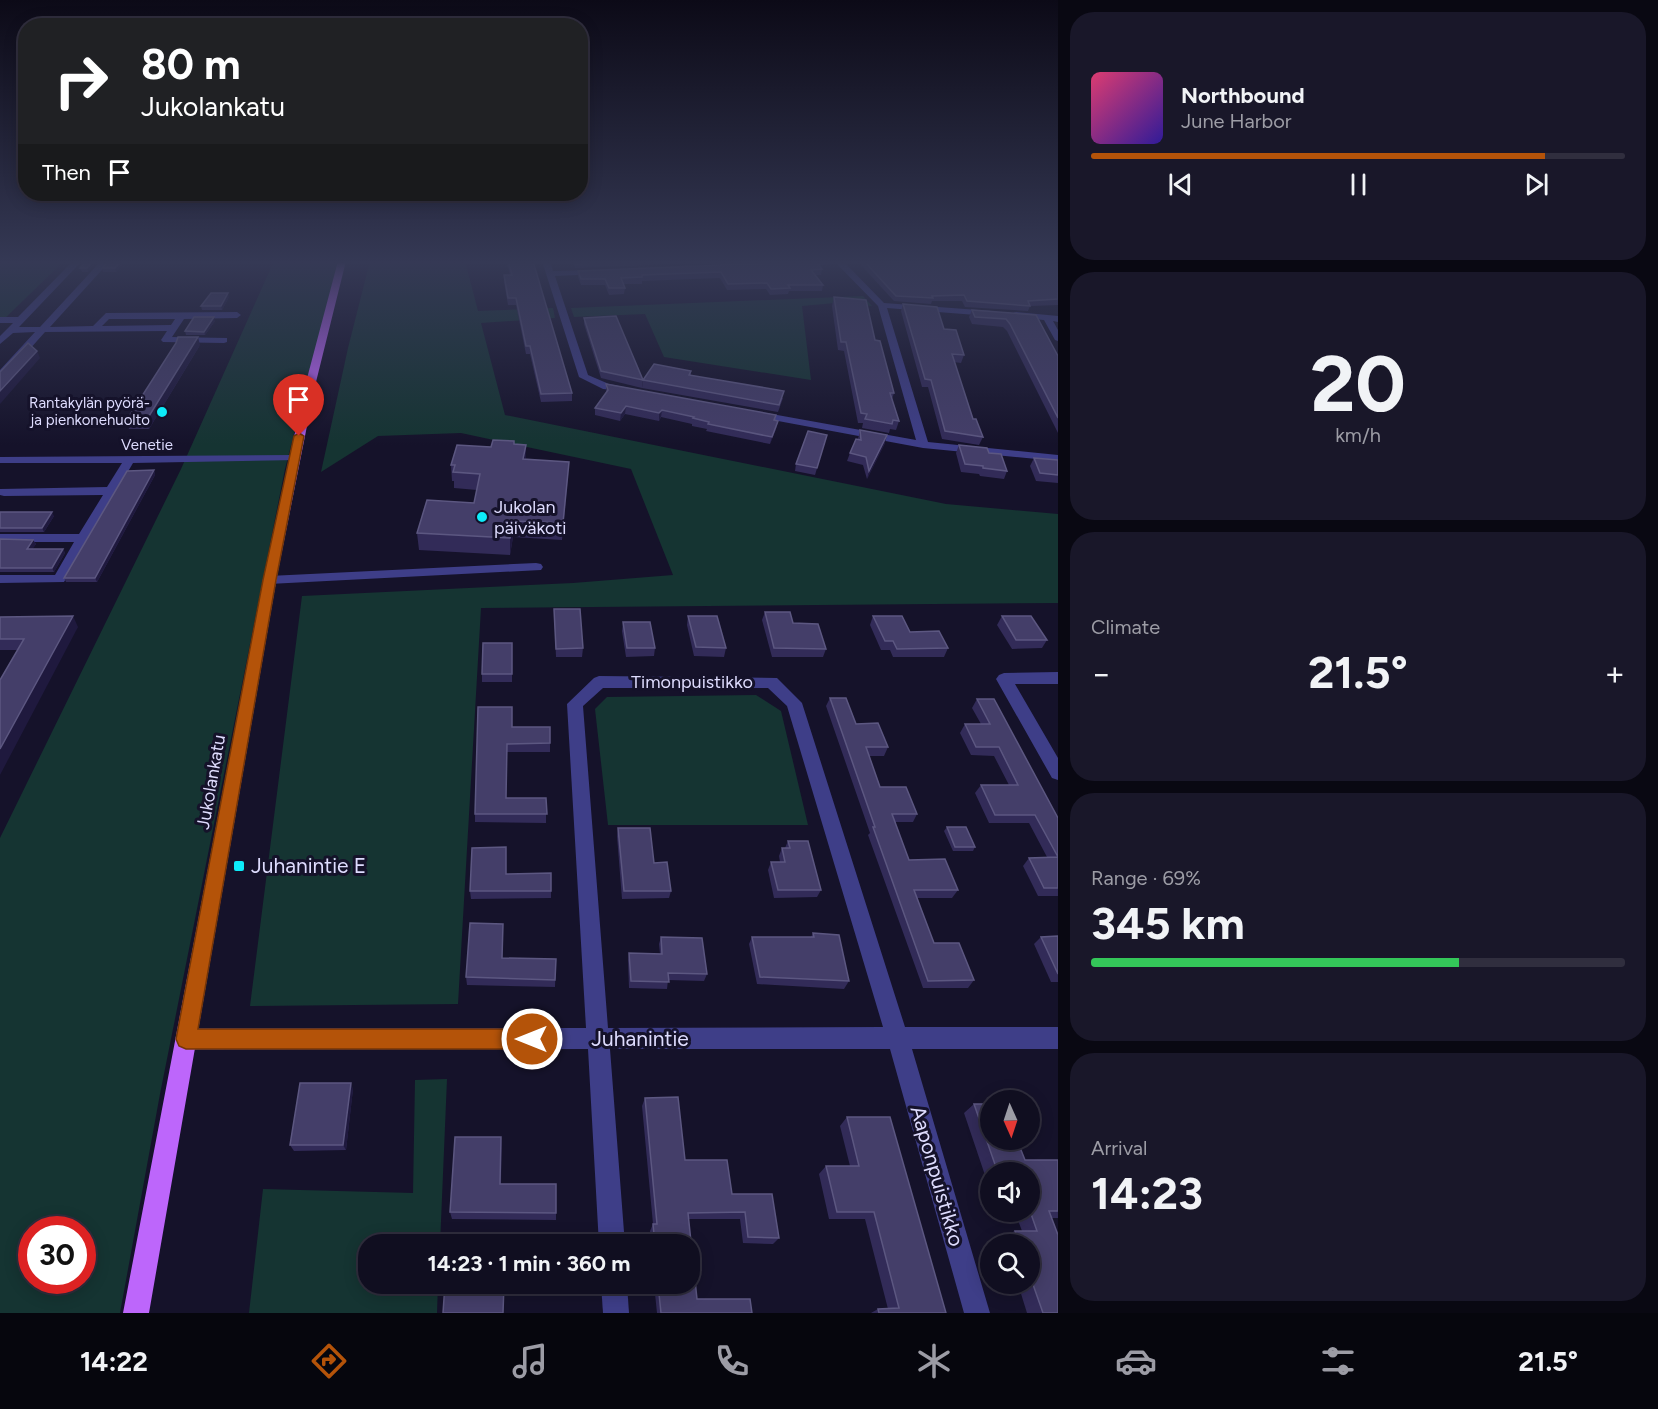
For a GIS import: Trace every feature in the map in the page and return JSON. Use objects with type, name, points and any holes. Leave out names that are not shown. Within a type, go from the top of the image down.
[{"type":"main road","name":"Jukolankatu","points":[[136,1313],[269,580],[325,322]]},
{"type":"street","points":[[0,341],[19,322]]},
{"type":"street","points":[[0,375],[49,322]]},
{"type":"street","points":[[96,328],[101,322]]},
{"type":"street","points":[[177,322],[166,340],[224,340]]},
{"type":"street","points":[[566,322],[584,377],[607,387],[642,393]]},
{"type":"street","points":[[887,322],[923,445]]},
{"type":"street","points":[[1049,322],[1058,338]]},
{"type":"street","points":[[11,330],[173,328]]},
{"type":"street","points":[[747,413],[923,445],[1058,458]]},
{"type":"street","name":"Venetie","points":[[0,460],[294,458]]},
{"type":"street","points":[[0,579],[59,579],[129,460]]},
{"type":"street","points":[[4,492],[112,491]]},
{"type":"street","points":[[0,538],[84,538]]},
{"type":"street","points":[[269,580],[536,567]]},
{"type":"street","points":[[1058,678],[1004,679],[1058,773]]},
{"type":"street","name":"Timonpuistikko","points":[[598,1039],[575,704],[599,681],[772,682],[794,703],[898,1040]]},
{"type":"street","name":"Juhanintie","points":[[186,1039],[898,1040],[1058,1038]]},
{"type":"street","points":[[598,1039],[611,1234]]},
{"type":"street","name":"Aaponpuistikko","points":[[898,1040],[977,1313]]},
{"type":"street","points":[[615,1294],[616,1313]]},
{"type":"green space","points":[[247,322],[322,322],[285,469],[160,1094],[120,1313],[0,1313],[0,838],[181,469]]},
{"type":"green space","points":[[355,322],[492,322],[481,323],[505,415],[946,504],[1058,514],[1058,603],[481,608],[458,1004],[250,1006],[302,596],[573,583],[673,575],[631,469],[461,433],[378,436],[321,472]]},
{"type":"green space","points":[[649,322],[804,322],[811,380],[664,357]]},
{"type":"green space","points":[[756,695],[781,711],[808,825],[608,825],[595,709],[607,697]]},
{"type":"green space","points":[[447,1079],[440,1234],[358,1234],[358,1294],[438,1294],[437,1313],[249,1313],[263,1189],[413,1193],[415,1080]]},
{"type":"building","points":[[191,322],[210,322],[204,332],[185,331]]},
{"type":"building","points":[[521,322],[551,322],[572,393],[541,394],[530,346],[526,346]]},
{"type":"building","points":[[585,322],[619,322],[643,380],[601,371]]},
{"type":"building","points":[[838,322],[871,322],[875,340],[880,341],[894,393],[890,393],[899,421],[893,420],[892,424],[865,419],[867,414],[861,413],[846,342],[841,342]]},
{"type":"building","points":[[908,322],[942,322],[944,329],[956,330],[964,355],[952,354],[973,419],[976,419],[983,437],[945,431],[931,380],[925,379]]},
{"type":"building","points":[[1009,322],[1040,322],[1058,356],[1058,418]]},
{"type":"building","points":[[178,337],[198,337],[146,421],[126,421],[176,343]]},
{"type":"building","points":[[28,343],[37,351],[0,391],[0,372]]},
{"type":"building","points":[[654,364],[691,371],[689,375],[784,391],[779,405],[643,380]]},
{"type":"building","points":[[606,384],[776,415],[774,420],[778,421],[772,437],[708,424],[709,422],[694,417],[662,410],[659,413],[626,406],[621,413],[595,408],[608,390]]},
{"type":"building","points":[[860,430],[887,435],[869,471],[866,457],[850,453],[856,439],[861,440]]},
{"type":"building","points":[[808,431],[827,435],[817,468],[796,464]]},
{"type":"building","points":[[493,440],[514,441],[514,444],[526,445],[523,459],[569,462],[563,523],[513,521],[510,538],[417,533],[427,500],[474,503],[480,474],[453,472],[455,465],[451,465],[457,445],[491,447]]},
{"type":"building","points":[[959,445],[987,448],[989,453],[1001,454],[1007,471],[965,464]]},
{"type":"building","points":[[1034,458],[1058,460],[1058,475],[1040,473]]},
{"type":"building","points":[[154,470],[95,578],[64,578],[127,471]]},
{"type":"building","points":[[0,512],[52,512],[42,528],[0,528]]},
{"type":"building","points":[[0,539],[33,540],[27,549],[63,549],[52,568],[0,568]]},
{"type":"building","points":[[554,609],[580,609],[583,648],[556,649]]},
{"type":"building","points":[[765,612],[790,612],[793,623],[818,624],[826,649],[774,648]]},
{"type":"building","points":[[73,616],[0,749],[0,680],[24,639],[0,639],[0,617]]},
{"type":"building","points":[[688,616],[717,616],[726,648],[696,647]]},
{"type":"building","points":[[873,616],[902,616],[910,632],[939,631],[948,648],[897,649],[893,641],[885,641]]},
{"type":"building","points":[[1002,616],[1031,616],[1047,640],[1016,640]]},
{"type":"building","points":[[623,622],[650,622],[655,648],[627,648]]},
{"type":"building","points":[[483,643],[512,643],[512,674],[482,674]]},
{"type":"building","points":[[830,698],[846,698],[856,724],[878,723],[888,747],[866,747],[880,787],[906,787],[917,814],[892,814],[909,860],[945,859],[958,890],[914,890],[934,943],[959,943],[974,980],[928,981]]},
{"type":"building","points":[[977,699],[994,699],[1058,818],[1058,857],[1035,815],[995,815],[981,785],[1018,785],[999,747],[976,747],[965,724],[990,724]]},
{"type":"building","points":[[478,707],[512,707],[512,727],[550,727],[550,743],[507,744],[506,798],[546,798],[547,814],[475,814]]},
{"type":"building","points":[[947,827],[966,827],[975,847],[955,847]]},
{"type":"building","points":[[618,828],[650,828],[654,863],[667,862],[671,891],[624,891]]},
{"type":"building","points":[[788,841],[808,841],[821,890],[778,890],[771,862],[785,862],[782,848],[790,848]]},
{"type":"building","points":[[506,847],[506,874],[551,873],[551,891],[470,891],[472,848]]},
{"type":"building","points":[[1058,857],[1058,888],[1044,888],[1029,858]]},
{"type":"building","points":[[470,923],[503,924],[502,958],[556,959],[555,980],[466,977]]},
{"type":"building","points":[[813,933],[839,935],[849,981],[760,977],[752,937],[814,937]]},
{"type":"building","points":[[1058,936],[1058,974],[1041,937]]},
{"type":"building","points":[[661,937],[702,938],[707,974],[668,973],[669,982],[631,981],[629,953],[662,954]]},
{"type":"building","points":[[300,1083],[351,1083],[343,1145],[290,1145]]},
{"type":"building","points":[[678,1097],[685,1160],[727,1160],[732,1194],[772,1194],[779,1238],[748,1237],[745,1212],[688,1213],[690,1234],[654,1234],[653,1224],[657,1224],[645,1098]]},
{"type":"building","points":[[974,1104],[980,1104],[980,1121]]},
{"type":"building","points":[[847,1117],[890,1117],[946,1313],[879,1313],[878,1309],[899,1308],[874,1212],[837,1212],[826,1166],[859,1166]]},
{"type":"building","points":[[455,1137],[501,1137],[500,1184],[556,1184],[556,1213],[450,1212]]},
{"type":"building","points":[[990,1150],[1021,1150],[1025,1160],[1058,1160],[1058,1211],[1049,1211],[1058,1235],[1058,1313],[1043,1313],[1036,1294],[1040,1294],[1040,1234],[1016,1234],[1015,1231],[1037,1231],[1034,1222],[1040,1222],[1040,1162],[994,1162]]},
{"type":"building","points":[[444,1294],[504,1294],[503,1313],[443,1313]]},
{"type":"building","points":[[659,1294],[696,1294],[697,1299],[750,1299],[752,1313],[661,1313]]},
{"type":"place","name":"Rantakylän pyörä- ja pienkonehuolto","points":[[162,412]]},
{"type":"place","name":"Jukolan päiväkoti","points":[[482,517]]},
{"type":"place","name":"Juhanintie E","points":[[239,866]]},
{"type":"route","points":[[299,436],[269,580],[186,1039],[532,1039]]}]
